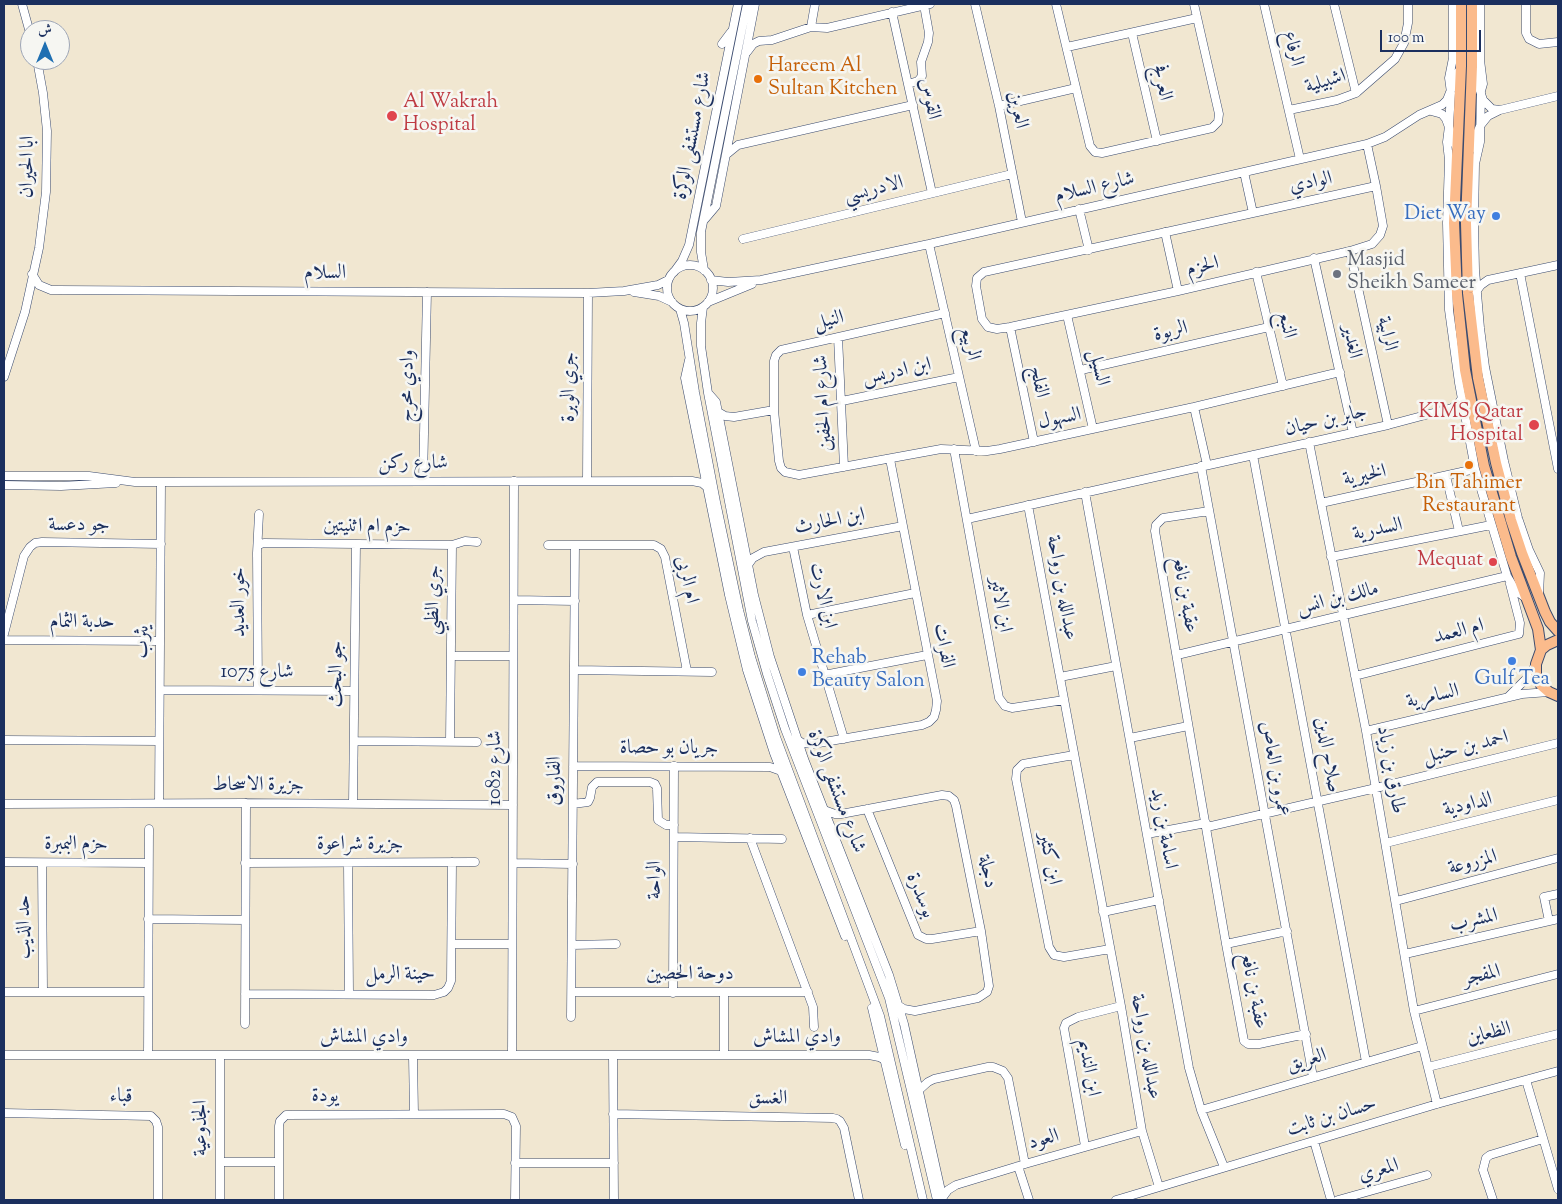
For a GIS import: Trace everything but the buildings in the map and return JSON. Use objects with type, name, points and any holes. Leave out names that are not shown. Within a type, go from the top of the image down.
[{"type":"main road","points":[[1461,4],[1455,258],[1465,370],[1484,466],[1502,531],[1538,629],[1541,650],[1536,664],[1536,675],[1541,685],[1555,696]]},
{"type":"main road","points":[[1472,4],[1472,66],[1466,223],[1468,293],[1478,378],[1496,463],[1522,553],[1550,622],[1558,631]]},
{"type":"main road","points":[[1478,378],[1485,367]]},
{"type":"main road","points":[[1459,383],[1465,370]]},
{"type":"main road","points":[[1541,650],[1558,640]]},
{"type":"street","points":[[22,4],[26,20]]},
{"type":"street","name":"شارع مستشفى الوكرة","points":[[674,272],[682,261],[689,245],[738,4]]},
{"type":"street","name":"شارع مستشفى الوكرة","points":[[703,220],[716,206],[755,4]]},
{"type":"street","points":[[811,27],[815,4]]},
{"type":"street","points":[[746,53],[749,48],[759,41],[772,40],[811,27],[827,28],[927,4],[929,33],[921,62],[922,76],[918,81],[908,84]]},
{"type":"street","name":"العرين","points":[[975,4],[999,106],[1022,222]]},
{"type":"street","points":[[1056,4],[1090,146],[1095,152],[1102,153],[1212,128],[1218,122],[1219,114],[1194,4]]},
{"type":"street","name":"الرفاع","points":[[1264,4],[1300,159]]},
{"type":"street","points":[[1334,4],[1356,93]]},
{"type":"street","name":"اشبيلية","points":[[1289,110],[1337,100],[1356,93],[1395,59],[1404,43],[1408,23],[1408,4]]},
{"type":"street","points":[[1453,4],[1453,58],[1449,83],[1451,92],[1450,126],[1447,142],[1449,160],[1448,295],[1459,383],[1475,468],[1509,579],[1516,590],[1526,598]]},
{"type":"street","points":[[1480,4],[1480,60],[1483,76],[1480,91],[1480,142],[1475,164],[1476,292],[1485,367],[1504,461],[1518,518],[1529,550],[1540,573],[1539,597]]},
{"type":"street","points":[[1526,4],[1526,33],[1529,39],[1539,44],[1558,42]]},
{"type":"street","points":[[746,7],[750,30],[759,41]]},
{"type":"street","name":"شارع مستشفى الوكرة","points":[[704,270],[701,252],[703,220],[746,7]]},
{"type":"street","name":"القوس","points":[[892,12],[932,193]]},
{"type":"street","points":[[1067,47],[1197,18]]},
{"type":"street","points":[[722,44],[732,30]]},
{"type":"street","name":"العرفج","points":[[1132,33],[1158,141]]},
{"type":"street","name":"شارع السلام","points":[[711,280],[744,282],[761,280],[930,244],[1367,144],[1386,137],[1419,115],[1442,105],[1451,92],[1461,66]]},
{"type":"street","points":[[1472,66],[1483,100],[1488,106],[1500,110]]},
{"type":"street","name":"ابا الحيران","points":[[4,377],[24,312],[42,225],[48,165],[47,131],[39,70]]},
{"type":"street","points":[[999,106],[1076,88]]},
{"type":"street","points":[[1468,154],[1480,126],[1488,116],[1500,110],[1558,96]]},
{"type":"street","points":[[726,154],[732,148],[746,143],[913,105]]},
{"type":"street","points":[[1429,110],[1442,114],[1450,126],[1452,138],[1458,151]]},
{"type":"street","points":[[730,128],[738,140],[746,143]]},
{"type":"street","name":"الحزم","points":[[977,278],[976,286],[982,319],[988,327],[998,329],[1010,328],[1350,251],[1372,244],[1380,235],[1383,226],[1367,144]]},
{"type":"street","points":[[1244,172],[1253,213]]},
{"type":"street","name":"الادريسي","points":[[743,238],[1012,174]]},
{"type":"street","name":"الوادي","points":[[977,278],[984,272],[1376,186]]},
{"type":"street","points":[[1079,209],[1089,250]]},
{"type":"street","points":[[1165,232],[1178,290]]},
{"type":"street","name":"الربيع","points":[[930,244],[976,451]]},
{"type":"street","name":"الرابية","points":[[1350,251],[1388,425]]},
{"type":"street","name":"الغدير","points":[[1314,258],[1353,432]]},
{"type":"street","points":[[1476,292],[1488,280],[1558,265]]},
{"type":"street","points":[[685,266],[698,267],[704,270],[711,280],[713,292],[705,305],[692,311],[680,309],[672,302],[667,288],[668,280],[674,272],[685,266]]},
{"type":"street","points":[[1475,270],[1480,277],[1488,280]]},
{"type":"street","name":"النبع","points":[[1256,272],[1283,386]]},
{"type":"street","points":[[1520,273],[1557,453],[1558,469]]},
{"type":"street","name":"السلام","points":[[32,274],[39,285],[51,290],[588,293],[624,291],[658,285],[668,280]]},
{"type":"street","name":"شارع السلام","points":[[705,305],[761,280]]},
{"type":"street","name":"السلام","points":[[624,291],[659,296],[672,302]]},
{"type":"street","name":"وادي محرج","points":[[423,481],[427,292]]},
{"type":"street","name":"جري الوبرة","points":[[587,481],[588,293]]},
{"type":"street","name":"شارع مستشفى الوكرة","points":[[705,305],[700,322],[708,393],[752,620],[785,729],[889,998],[940,1199]]},
{"type":"street","name":"شارع مستشفى الوكرة","points":[[680,309],[716,502],[744,629],[760,688],[776,737],[884,1030],[923,1200]]},
{"type":"street","name":"النيل","points":[[785,472],[778,461],[774,410],[774,361],[776,355],[782,350],[945,313]]},
{"type":"street","name":"السيل","points":[[1067,315],[1093,429]]},
{"type":"street","name":"الربوة","points":[[1081,370],[1269,327]]},
{"type":"street","name":"الفلج","points":[[1010,328],[1034,442]]},
{"type":"street","name":"شارع ام الحفين","points":[[838,337],[844,466]]},
{"type":"street","name":"شارع مستشفى الوكرة","points":[[690,358],[686,367],[685,378],[738,637],[774,753],[872,1007],[918,1200]]},
{"type":"street","name":"السهول","points":[[785,472],[799,475],[941,449],[987,451],[1194,407],[1340,372]]},
{"type":"street","name":"ابن ادريس","points":[[842,401],[959,377]]},
{"type":"street","name":"شارع مستشفى الوكرة","points":[[708,393],[716,402],[754,595],[770,657],[797,740],[889,975],[904,1024],[938,1179],[940,1199]]},
{"type":"street","points":[[1452,408],[1462,398]]},
{"type":"street","points":[[1194,407],[1204,466]]},
{"type":"street","points":[[1452,408],[1460,411],[1466,417]]},
{"type":"street","name":"جابر بن حيان","points":[[967,518],[1388,425],[1452,408]]},
{"type":"street","points":[[718,412],[725,416],[734,417],[774,410]]},
{"type":"street","points":[[722,431],[726,423],[734,417]]},
{"type":"street","name":"طارق بن زياد","points":[[1309,442],[1366,731],[1414,1011],[1437,1104]]},
{"type":"street","name":"ابن الاثير","points":[[954,449],[999,698],[1005,706],[1012,708],[1064,700]]},
{"type":"street","name":"صلاح الدين","points":[[1253,455],[1366,1062]]},
{"type":"street","name":"الفرات","points":[[785,729],[797,740],[813,744],[922,725],[934,717],[937,701],[890,459]]},
{"type":"street","name":"عمرو بن العاص","points":[[1204,466],[1209,511],[1314,1077]]},
{"type":"street","name":"الخيرية","points":[[1320,503],[1475,468]]},
{"type":"street","points":[[692,481],[699,477],[703,470]]},
{"type":"street","name":"شارع ركن","points":[[5,475],[89,476],[135,482]]},
{"type":"street","points":[[1446,476],[1459,531]]},
{"type":"street","name":"شارع 1082","points":[[512,1055],[514,481]]},
{"type":"street","name":"شارع ركن","points":[[4,485],[61,486],[135,482],[692,481],[700,482],[707,486]]},
{"type":"street","name":"يثرب","points":[[159,803],[161,482]]},
{"type":"street","name":"شارع مستشفى الوكرة","points":[[707,486],[716,502]]},
{"type":"street","name":"اسامة بن زيد","points":[[1085,492],[1189,1068],[1201,1110],[1224,1167]]},
{"type":"street","name":"عبدالله بن رواحة","points":[[1028,505],[1121,1006],[1142,1131],[1160,1187]]},
{"type":"street","name":"عقبة بن نافع","points":[[1209,511],[1163,518],[1156,525],[1155,531],[1226,944],[1244,1041],[1248,1044],[1259,1044],[1306,1034]]},
{"type":"street","name":"خور العديد","points":[[258,690],[257,553],[259,514]]},
{"type":"street","name":"السدرية","points":[[1331,557],[1491,525]]},
{"type":"street","name":"ابن الحارث","points":[[748,564],[758,554],[764,552],[902,526]]},
{"type":"street","name":"حزم ام اثنيتين","points":[[258,545],[264,543],[452,545],[476,542]]},
{"type":"street","name":"جو دعسة","points":[[4,634],[26,551],[35,543],[161,544]]},
{"type":"street","name":"جو البحث","points":[[353,804],[356,544]]},
{"type":"street","name":"جري الظبي","points":[[450,742],[452,545]]},
{"type":"street","name":"ام الربى","points":[[548,545],[654,545],[661,549],[665,557],[687,672]]},
{"type":"street","name":"الفاروق","points":[[571,1017],[575,545]]},
{"type":"street","name":"ابن الحارث","points":[[745,547],[764,552]]},
{"type":"street","name":"ابن الارت","points":[[793,547],[807,615],[844,739]]},
{"type":"street","points":[[744,576],[748,564]]},
{"type":"street","name":"مالك بن انس","points":[[1177,655],[1509,579]]},
{"type":"street","name":"ام العمد","points":[[1355,676],[1519,634],[1520,623],[1509,579]]},
{"type":"street","points":[[807,615],[915,593]]},
{"type":"street","points":[[514,600],[575,601]]},
{"type":"street","name":"حدبة الثمام","points":[[4,640],[160,641]]},
{"type":"street","points":[[824,675],[927,655]]},
{"type":"street","name":"جري الظبي","points":[[451,656],[513,656]]},
{"type":"street","points":[[1508,698],[1536,664]]},
{"type":"street","points":[[1060,677],[1116,666]]},
{"type":"street","points":[[574,670],[712,672]]},
{"type":"street","name":"شارع 1075","points":[[160,690],[205,694],[258,690],[354,691]]},
{"type":"street","name":"السامرية","points":[[1366,731],[1522,694],[1555,696]]},
{"type":"street","points":[[1130,738],[1188,726]]},
{"type":"street","points":[[764,767],[773,759],[776,737]]},
{"type":"street","points":[[4,740],[159,741]]},
{"type":"street","points":[[354,741],[477,742]]},
{"type":"street","name":"احمد بن حنبل","points":[[1147,834],[1265,814],[1558,743]]},
{"type":"street","points":[[804,759],[806,752],[813,744]]},
{"type":"street","name":"ابن كثير","points":[[1074,755],[1023,764],[1017,770],[1016,779],[1049,947],[1054,955],[1064,957],[1110,948]]},
{"type":"street","name":"جريان بو حصاة","points":[[573,766],[764,767],[776,768],[782,771]]},
{"type":"street","name":"الواحة","points":[[673,993],[674,766]]},
{"type":"street","points":[[573,804],[588,802],[592,787],[597,782],[650,782],[655,784],[657,788],[658,820],[674,825]]},
{"type":"street","name":"دجلة","points":[[824,810],[841,814],[935,795],[949,796],[954,800],[982,931],[989,986],[986,992],[978,998],[915,1011],[909,1011],[898,1006],[889,998]]},
{"type":"street","name":"الداودية","points":[[1386,843],[1558,800]]},
{"type":"street","points":[[245,1024],[246,803]]},
{"type":"street","name":"جزيرة الاسحاط","points":[[4,804],[513,805]]},
{"type":"street","name":"بوسدرة","points":[[867,809],[918,935],[926,939],[932,939],[982,931]]},
{"type":"street","points":[[832,829],[836,818],[841,814]]},
{"type":"street","points":[[148,1055],[149,829]]},
{"type":"street","points":[[674,837],[782,838]]},
{"type":"street","points":[[750,838],[808,992],[813,1007],[814,1027]]},
{"type":"street","name":"المزروعة","points":[[1396,901],[1558,858]]},
{"type":"street","name":"حزم البمبرة","points":[[4,862],[148,863]]},
{"type":"street","name":"حد الذيب","points":[[42,862],[43,992]]},
{"type":"street","name":"حينة الرمل","points":[[348,862],[349,994],[442,993],[448,988],[451,981],[452,862]]},
{"type":"street","name":"جزيرة شراعوة","points":[[246,863],[475,862]]},
{"type":"street","points":[[513,863],[573,864]]},
{"type":"street","points":[[1549,921],[1544,897],[1558,894]]},
{"type":"street","points":[[1103,912],[1159,900]]},
{"type":"street","points":[[148,919],[245,920]]},
{"type":"street","name":"المشرب","points":[[1405,954],[1558,919]]},
{"type":"street","name":"عقبة بن نافع","points":[[1226,944],[1287,931]]},
{"type":"street","name":"حينة الرمل","points":[[452,944],[512,944]]},
{"type":"street","points":[[572,945],[616,944]]},
{"type":"street","name":"المفجر","points":[[1414,1011],[1558,974]]},
{"type":"street","points":[[4,992],[148,992]]},
{"type":"street","name":"دوحة الحصين","points":[[572,992],[808,992]]},
{"type":"street","name":"وادي المشاش","points":[[724,993],[724,1055]]},
{"type":"street","points":[[245,994],[349,994]]},
{"type":"street","name":"ابن النديم","points":[[1085,1146],[1064,1028],[1070,1020],[1121,1006]]},
{"type":"street","points":[[900,1040],[904,1024],[915,1011]]},
{"type":"street","name":"وادي المشاش","points":[[869,1055],[878,1048],[884,1030]]},
{"type":"street","name":"الظعاين","points":[[1428,1067],[1558,1034]]},
{"type":"street","name":"العريق","points":[[1201,1110],[1422,1046]]},
{"type":"street","name":"وادي المشاش","points":[[4,1055],[869,1055],[884,1060]]},
{"type":"street","name":"الجذوعية","points":[[220,1055],[220,1200]]},
{"type":"street","points":[[613,1055],[614,1200]]},
{"type":"street","points":[[413,1056],[414,1114]]},
{"type":"street","points":[[884,1060],[894,1074]]},
{"type":"street","points":[[914,1071],[926,1078],[934,1079],[988,1067],[1003,1071],[1008,1078],[1029,1200]]},
{"type":"street","name":"حسان بن ثابت","points":[[1116,1200],[1437,1104],[1558,1071]]},
{"type":"street","points":[[918,1091],[934,1079]]},
{"type":"street","points":[[1526,1080],[1558,1190]]},
{"type":"street","name":"قباء","points":[[4,1113],[151,1116],[156,1121],[158,1127],[158,1200]]},
{"type":"street","name":"يودة","points":[[278,1200],[278,1126],[280,1120],[286,1115],[414,1114],[508,1114],[514,1119],[516,1126],[515,1200]]},
{"type":"street","name":"الغسق","points":[[613,1114],[833,1118],[840,1121],[844,1128],[859,1200]]},
{"type":"street","name":"العود","points":[[940,1199],[948,1190],[956,1185],[1142,1131]]},
{"type":"street","points":[[1493,1200],[1483,1170],[1486,1158],[1490,1155],[1543,1139]]},
{"type":"street","points":[[1314,1141],[1331,1200]]},
{"type":"street","points":[[220,1162],[278,1162]]},
{"type":"street","points":[[515,1163],[614,1163]]},
{"type":"street","name":"المعري","points":[[1338,1200],[1427,1175]]},
{"type":"street","points":[[938,1179],[956,1185]]},
{"type":"place","name":"Hareem Al Sultan Kitchen","points":[[758,79]]},
{"type":"place","name":"Al Wakrah Hospital","points":[[392,116]]},
{"type":"place","name":"Diet Way","points":[[1496,216]]},
{"type":"place","name":"Masjid Sheikh Sameer","points":[[1337,274]]},
{"type":"place","name":"KIMS Qatar Hospital","points":[[1534,425]]},
{"type":"place","name":"Bin Tahimer Restaurant","points":[[1469,465]]},
{"type":"place","name":"Mequat","points":[[1493,562]]},
{"type":"place","name":"Gulf Tea","points":[[1512,661]]},
{"type":"place","name":"Rehab Beauty Salon","points":[[802,672]]}]
